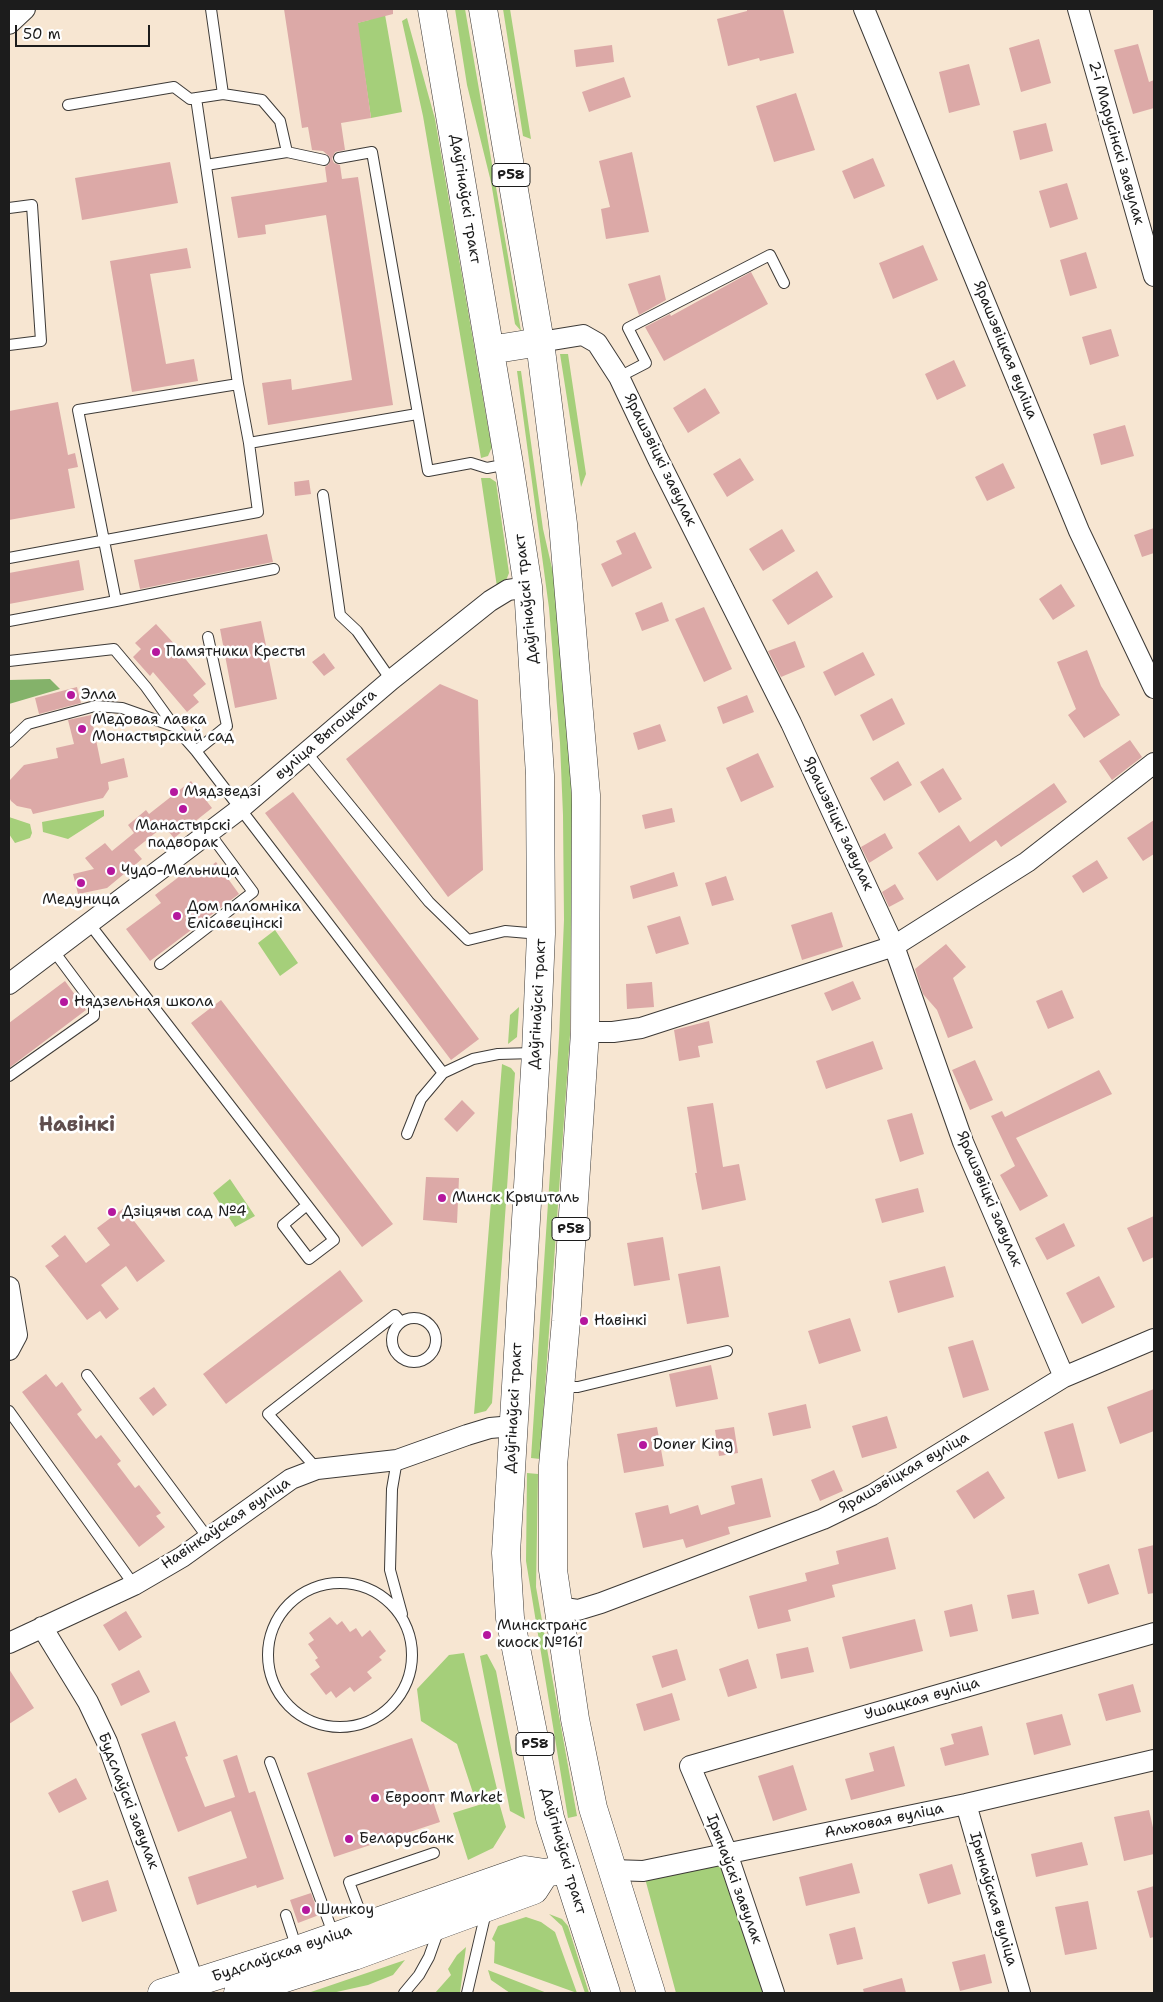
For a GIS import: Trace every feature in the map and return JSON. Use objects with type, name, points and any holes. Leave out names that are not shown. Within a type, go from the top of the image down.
[{"type":"main road","name":"Даўгінаўскі тракт","points":[[432,9],[528,587],[540,775],[541,934],[536,1053],[506,1553],[510,1618],[550,1818],[556,1871],[606,1993]]},
{"type":"main road","name":"Р58","points":[[483,9],[540,342],[563,524],[586,795],[585,1032],[566,1321],[553,1466],[553,1570],[557,1608],[575,1719],[591,1799],[651,1993]]},
{"type":"main road","points":[[490,350],[540,342]]},
{"type":"main road","name":"Будслаўская вуліца","points":[[162,1993],[297,1950],[525,1870],[556,1871]]},
{"type":"main road","points":[[556,1871],[612,1870]]},
{"type":"main road","name":"Будслаўская вуліца","points":[[238,1993],[441,1925],[534,1890],[556,1871]]},
{"type":"street","points":[[9,24],[26,9]]},
{"type":"street","name":"Ярашэвіцкая вуліца","points":[[864,9],[1079,530],[1154,688]]},
{"type":"street","name":"2-і Марусінскі завулак","points":[[1078,9],[1154,276]]},
{"type":"street","name":"Ярашэвіцкі завулак","points":[[540,342],[583,335],[597,343],[619,377],[658,459],[791,723],[894,946],[963,1142],[1064,1377]]},
{"type":"street","name":"вуліца Выгоцкага","points":[[9,984],[88,922],[240,809],[390,680],[490,601],[508,590],[528,587]]},
{"type":"street","points":[[585,1032],[613,1032],[641,1028],[894,946],[1027,862],[1154,763]]},
{"type":"street","points":[[9,1287],[17,1335],[9,1350]]},
{"type":"street","name":"Ярашэвіцкая вуліца","points":[[557,1608],[578,1610],[601,1603],[823,1518],[872,1495],[1064,1377],[1154,1339]]},
{"type":"street","name":"Навінкаўская вуліца","points":[[9,1643],[134,1585],[182,1557],[291,1478],[317,1469],[397,1460],[490,1428],[513,1426]]},
{"type":"street","name":"Будслаўскі завулак","points":[[42,1627],[88,1702],[107,1742],[194,1984]]},
{"type":"street","name":"Ушацкая вуліца","points":[[690,1766],[1154,1633]]},
{"type":"street","name":"Альховая вуліца","points":[[612,1870],[643,1871],[966,1804],[1154,1760]]},
{"type":"street","name":"Ірынаўскі завулак","points":[[690,1766],[727,1853],[774,1993]]},
{"type":"street","name":"Ірынаўская вуліца","points":[[966,1804],[1020,1993]]},
{"type":"lane","points":[[211,9],[222,94]]},
{"type":"lane","points":[[68,105],[174,88],[190,99],[222,94],[262,100],[280,121],[287,152]]},
{"type":"lane","points":[[9,558],[258,512],[196,98]]},
{"type":"lane","points":[[206,165],[287,152],[324,160]]},
{"type":"lane","points":[[339,158],[372,152],[428,471],[471,463],[487,468],[509,464]]},
{"type":"lane","points":[[9,208],[32,205],[41,341],[9,345]]},
{"type":"lane","points":[[619,377],[646,363],[628,328],[770,255],[784,283]]},
{"type":"lane","points":[[116,601],[78,410],[238,384]]},
{"type":"lane","points":[[249,443],[417,414]]},
{"type":"lane","points":[[323,496],[340,615],[357,631],[390,680]]},
{"type":"lane","points":[[9,621],[274,569]]},
{"type":"lane","points":[[196,751],[227,726],[208,637]]},
{"type":"lane","points":[[9,661],[114,649],[196,751],[443,1073]]},
{"type":"lane","points":[[9,742],[28,724],[95,706],[122,708],[174,726]]},
{"type":"lane","points":[[306,752],[429,902],[468,940],[505,931],[541,934]]},
{"type":"lane","points":[[160,964],[253,892],[216,842]]},
{"type":"lane","points":[[88,922],[307,1205],[334,1240],[309,1259],[283,1225],[307,1205]]},
{"type":"lane","points":[[9,1076],[94,1016],[94,1005],[53,950]]},
{"type":"lane","points":[[407,1134],[421,1099],[443,1073],[473,1060],[498,1054],[536,1053]]},
{"type":"lane","points":[[317,1469],[268,1414],[395,1315],[400,1322]]},
{"type":"lane","points":[[414,1318],[422,1319],[432,1328],[436,1341],[430,1354],[425,1359],[410,1362],[397,1355],[391,1341],[396,1326],[400,1322],[414,1318]]},
{"type":"lane","points":[[559,1387],[578,1387],[727,1350]]},
{"type":"lane","points":[[88,1375],[208,1538]]},
{"type":"lane","points":[[9,1411],[134,1585]]},
{"type":"lane","points":[[397,1460],[392,1489],[390,1570],[404,1622],[410,1636],[413,1655],[409,1679],[396,1702],[377,1718],[356,1726],[332,1727],[307,1720],[286,1703],[273,1683],[268,1663],[270,1639],[281,1614],[300,1595],[324,1585],[349,1584],[372,1590],[393,1606],[404,1622]]},
{"type":"lane","points":[[270,1762],[334,1937]]},
{"type":"lane","points":[[366,1926],[349,1882],[434,1853]]},
{"type":"lane","points":[[469,1993],[487,1908]]},
{"type":"lane","points":[[286,1915],[297,1950]]},
{"type":"lane","points":[[404,1993],[419,1975],[429,1957],[441,1925]]},
{"type":"green space","points":[[367,9],[384,9],[402,112],[371,118],[357,23],[369,20]]},
{"type":"green space","points":[[455,9],[465,9],[521,331],[515,324],[491,182],[467,85]]},
{"type":"green space","points":[[503,9],[510,9],[531,139],[523,136]]},
{"type":"green space","points":[[407,18],[435,119],[492,447],[488,456],[481,458],[423,116],[402,21]]},
{"type":"green space","points":[[560,354],[568,354],[586,474],[581,487]]},
{"type":"green space","points":[[517,371],[521,371],[543,529],[555,581],[569,738],[572,805],[570,1035],[540,1459],[531,1458],[559,1038],[564,920],[563,815],[560,743],[549,608]]},
{"type":"green space","points":[[481,478],[490,478],[496,482],[509,573],[505,583],[497,587]]},
{"type":"green space","points":[[50,679],[60,689],[9,704],[9,680]]},
{"type":"green space","points":[[104,810],[104,816],[68,839],[43,832],[42,822]]},
{"type":"green space","points":[[9,817],[30,824],[32,833],[30,838],[15,843],[9,834]]},
{"type":"green space","points":[[275,930],[298,963],[280,976],[258,943]]},
{"type":"green space","points":[[519,1007],[517,1037],[508,1044],[510,1015]]},
{"type":"green space","points":[[502,1064],[511,1068],[515,1073],[492,1403],[486,1411],[474,1414]]},
{"type":"green space","points":[[230,1179],[255,1216],[235,1227],[213,1193]]},
{"type":"green space","points":[[527,1473],[538,1474],[536,1587],[577,1816],[568,1818],[526,1561]]},
{"type":"green space","points":[[464,1653],[497,1789],[474,1796],[457,1744],[421,1721],[417,1689],[449,1655]]},
{"type":"green space","points":[[487,1654],[496,1671],[525,1819],[510,1811],[480,1656]]},
{"type":"green space","points":[[498,1799],[506,1827],[493,1848],[468,1860],[453,1813]]},
{"type":"green space","points":[[727,1853],[774,1993],[676,1993],[643,1871]]},
{"type":"green space","points":[[549,1914],[562,1919],[568,1926],[589,1993],[585,1993],[562,1926]]},
{"type":"green space","points":[[526,1917],[541,1922],[555,1932],[577,1993],[494,1963],[495,1942],[492,1939],[498,1926]]},
{"type":"green space","points":[[466,1947],[460,1993],[435,1993],[451,1975],[448,1969],[457,1955]]},
{"type":"green space","points":[[405,1960],[393,1975],[368,1985],[332,1993],[308,1993]]},
{"type":"green space","points":[[488,1970],[547,1993],[510,1993],[491,1980]]},
{"type":"building","points":[[284,9],[393,9],[393,14],[358,23],[371,118],[341,123],[345,150],[335,152],[332,159],[334,163],[340,165],[342,179],[358,177],[393,405],[268,425],[262,383],[291,379],[292,390],[352,380],[326,215],[265,225],[266,234],[238,238],[231,197],[327,182],[325,167],[329,164],[330,157],[323,151],[312,150],[308,127],[302,128]]},
{"type":"building","points":[[747,9],[783,9],[794,53],[760,61],[759,58],[728,66],[717,19],[747,11]]},
{"type":"building","points":[[1039,39],[1051,83],[1021,92],[1009,48]]},
{"type":"building","points":[[1138,44],[1149,82],[1154,80],[1154,108],[1133,114],[1114,50]]},
{"type":"building","points":[[612,45],[614,62],[576,67],[574,50]]},
{"type":"building","points":[[969,64],[980,105],[949,113],[939,72]]},
{"type":"building","points":[[624,77],[631,97],[589,112],[582,92]]},
{"type":"building","points":[[796,93],[815,150],[774,162],[756,106]]},
{"type":"building","points":[[1046,123],[1053,151],[1020,160],[1013,131]]},
{"type":"building","points":[[632,152],[649,232],[606,239],[601,209],[610,207],[599,161]]},
{"type":"building","points":[[873,158],[885,186],[854,199],[842,171]]},
{"type":"building","points":[[170,162],[178,203],[82,220],[75,178]]},
{"type":"building","points":[[1067,183],[1078,219],[1050,228],[1039,191]]},
{"type":"building","points":[[923,245],[938,280],[893,299],[879,263]]},
{"type":"building","points":[[187,248],[191,268],[150,274],[166,364],[194,359],[198,381],[132,392],[110,261]]},
{"type":"building","points":[[1086,252],[1097,288],[1070,296],[1060,260]]},
{"type":"building","points":[[751,272],[768,304],[664,361],[645,327],[670,314],[671,316]]},
{"type":"building","points":[[660,275],[666,300],[639,315],[628,284]]},
{"type":"building","points":[[1111,329],[1119,356],[1090,365],[1082,337]]},
{"type":"building","points":[[954,360],[966,386],[937,400],[925,374]]},
{"type":"building","points":[[705,388],[720,413],[688,433],[673,408]]},
{"type":"building","points":[[58,402],[68,455],[75,453],[78,467],[68,469],[75,508],[9,520],[9,411]]},
{"type":"building","points":[[1125,425],[1134,456],[1101,465],[1093,434]]},
{"type":"building","points":[[740,458],[754,480],[727,497],[713,474]]},
{"type":"building","points":[[1003,463],[1015,488],[987,501],[975,477]]},
{"type":"building","points":[[309,480],[311,494],[295,496],[294,482]]},
{"type":"building","points":[[1154,528],[1154,553],[1142,557],[1134,535]]},
{"type":"building","points":[[782,529],[795,551],[763,571],[749,549]]},
{"type":"building","points":[[635,532],[652,568],[612,587],[601,564],[622,554],[616,541]]},
{"type":"building","points":[[267,534],[273,562],[140,589],[134,560]]},
{"type":"building","points":[[79,560],[84,590],[9,604],[9,573]]},
{"type":"building","points":[[817,571],[833,597],[788,625],[772,600]]},
{"type":"building","points":[[1061,584],[1075,606],[1053,620],[1039,599]]},
{"type":"building","points":[[662,602],[669,621],[642,631],[635,613]]},
{"type":"building","points":[[704,607],[732,669],[704,682],[675,619]]},
{"type":"building","points":[[261,621],[277,699],[235,708],[220,629]]},
{"type":"building","points":[[156,624],[179,649],[206,684],[193,695],[199,702],[187,712],[153,672],[150,676],[133,657],[141,649],[135,643]]},
{"type":"building","points":[[795,641],[805,667],[781,677],[768,651]]},
{"type":"building","points":[[1087,650],[1101,686],[1120,715],[1084,738],[1068,715],[1076,709],[1057,662]]},
{"type":"building","points":[[863,652],[875,675],[835,696],[823,672]]},
{"type":"building","points":[[324,653],[335,668],[324,676],[312,662]]},
{"type":"building","points":[[440,684],[478,700],[483,870],[448,897],[346,759]]},
{"type":"building","points":[[77,687],[81,703],[39,714],[35,698]]},
{"type":"building","points":[[747,695],[754,712],[723,724],[717,707]]},
{"type":"building","points":[[892,698],[905,724],[873,741],[860,715]]},
{"type":"building","points":[[91,715],[101,764],[124,758],[128,777],[108,782],[109,789],[103,798],[33,814],[31,809],[17,806],[11,801],[9,797],[10,780],[24,765],[58,758],[56,748],[74,744],[68,720]]},
{"type":"building","points":[[660,724],[666,741],[638,750],[633,733]]},
{"type":"building","points":[[1130,740],[1142,757],[1112,780],[1099,761]]},
{"type":"building","points":[[758,753],[774,787],[741,802],[726,768]]},
{"type":"building","points":[[898,761],[912,785],[884,801],[870,778]]},
{"type":"building","points":[[943,768],[962,799],[939,813],[920,782]]},
{"type":"building","points":[[191,781],[212,808],[174,838],[164,826],[134,850],[142,859],[107,888],[78,894],[73,874],[94,869],[85,858],[105,843],[112,851],[134,833],[128,825],[146,810],[149,814]]},
{"type":"building","points":[[1054,783],[1067,802],[1001,847],[996,840],[937,881],[918,853],[959,825],[970,842]]},
{"type":"building","points":[[293,792],[479,1039],[451,1060],[265,813]]},
{"type":"building","points":[[672,808],[675,822],[645,829],[642,815]]},
{"type":"building","points":[[1154,820],[1154,854],[1143,861],[1127,838]]},
{"type":"building","points":[[885,833],[893,848],[869,863],[861,847]]},
{"type":"building","points":[[1097,860],[1108,878],[1083,893],[1072,876]]},
{"type":"building","name":"Дом паломніка Елісавецінскі","points":[[216,862],[239,894],[150,961],[126,929],[161,903],[155,895],[188,870],[195,878]]},
{"type":"building","points":[[674,872],[678,886],[633,899],[630,886]]},
{"type":"building","points":[[726,876],[734,900],[712,906],[705,883]]},
{"type":"building","points":[[895,884],[904,899],[889,907],[882,892]]},
{"type":"building","points":[[832,912],[843,947],[802,960],[791,925]]},
{"type":"building","points":[[680,916],[689,944],[656,954],[647,926]]},
{"type":"building","points":[[946,944],[966,967],[953,978],[973,1028],[948,1038],[937,1010],[923,994],[915,969]]},
{"type":"building","points":[[65,981],[86,1010],[9,1068],[9,1023]]},
{"type":"building","points":[[853,981],[861,999],[832,1011],[824,993]]},
{"type":"building","points":[[652,982],[654,1007],[627,1009],[626,984]]},
{"type":"building","points":[[1062,990],[1074,1018],[1048,1029],[1036,1001]]},
{"type":"building","points":[[221,1000],[393,1224],[362,1247],[191,1023]]},
{"type":"building","points":[[709,1021],[713,1043],[698,1046],[700,1057],[679,1061],[674,1030]]},
{"type":"building","points":[[873,1041],[883,1069],[826,1089],[816,1061]]},
{"type":"building","points":[[975,1060],[993,1100],[970,1110],[952,1070]]},
{"type":"building","points":[[1099,1070],[1112,1094],[1016,1138],[1048,1196],[1020,1211],[1000,1175],[1015,1166],[991,1116],[1002,1111],[1005,1117]]},
{"type":"building","points":[[462,1100],[475,1113],[457,1132],[444,1119]]},
{"type":"building","points":[[713,1103],[723,1167],[739,1164],[746,1200],[702,1210],[695,1173],[697,1173],[687,1107]]},
{"type":"building","points":[[912,1113],[924,1154],[900,1162],[887,1120]]},
{"type":"building","points":[[426,1177],[459,1178],[457,1223],[423,1220]]},
{"type":"building","points":[[918,1188],[924,1212],[882,1223],[875,1199]]},
{"type":"building","points":[[124,1208],[165,1261],[137,1282],[126,1266],[101,1285],[119,1309],[106,1319],[100,1311],[87,1320],[45,1266],[59,1256],[51,1246],[65,1235],[86,1263],[110,1245],[97,1228]]},
{"type":"building","points":[[1154,1216],[1154,1257],[1143,1262],[1127,1228]]},
{"type":"building","points":[[1064,1223],[1075,1246],[1047,1260],[1035,1238]]},
{"type":"building","points":[[663,1237],[670,1280],[634,1286],[627,1243]]},
{"type":"building","points":[[720,1266],[729,1317],[687,1324],[678,1274]]},
{"type":"building","points":[[945,1266],[954,1297],[898,1313],[889,1281]]},
{"type":"building","points":[[340,1270],[363,1301],[226,1404],[203,1374]]},
{"type":"building","points":[[1099,1276],[1115,1307],[1082,1324],[1066,1293]]},
{"type":"building","points":[[850,1318],[861,1351],[819,1364],[808,1331]]},
{"type":"building","points":[[973,1340],[989,1390],[963,1398],[948,1347]]},
{"type":"building","points":[[711,1365],[718,1399],[676,1407],[669,1374]]},
{"type":"building","points":[[46,1374],[56,1387],[62,1382],[82,1410],[77,1414],[96,1439],[101,1435],[121,1461],[117,1464],[135,1488],[139,1485],[161,1513],[156,1516],[165,1527],[139,1547],[22,1392]]},
{"type":"building","points":[[154,1387],[167,1405],[153,1416],[139,1398]]},
{"type":"building","points":[[1154,1389],[1154,1431],[1120,1444],[1107,1407]]},
{"type":"building","points":[[806,1404],[811,1428],[773,1436],[768,1413]]},
{"type":"building","points":[[887,1416],[897,1448],[862,1458],[852,1426]]},
{"type":"building","points":[[1073,1423],[1086,1471],[1058,1479],[1044,1432]]},
{"type":"building","points":[[657,1427],[664,1466],[624,1473],[617,1434]]},
{"type":"building","points":[[734,1427],[738,1453],[719,1456],[715,1430]]},
{"type":"building","points":[[834,1470],[843,1491],[820,1501],[811,1480]]},
{"type":"building","points":[[988,1471],[1005,1498],[974,1519],[956,1491]]},
{"type":"building","points":[[762,1478],[771,1517],[728,1527],[730,1534],[686,1548],[683,1539],[643,1548],[635,1513],[668,1505],[670,1514],[698,1505],[701,1515],[735,1504],[731,1486]]},
{"type":"building","points":[[888,1537],[896,1569],[832,1585],[835,1597],[788,1610],[791,1621],[758,1629],[749,1596],[807,1581],[805,1573],[839,1564],[836,1551]]},
{"type":"building","points":[[1154,1545],[1154,1593],[1148,1594],[1138,1549]]},
{"type":"building","points":[[1109,1564],[1119,1594],[1088,1604],[1078,1574]]},
{"type":"building","points":[[1034,1590],[1039,1614],[1012,1619],[1007,1595]]},
{"type":"building","points":[[972,1604],[978,1631],[950,1637],[944,1611]]},
{"type":"building","points":[[126,1611],[142,1637],[119,1651],[103,1625]]},
{"type":"building","points":[[330,1617],[337,1625],[342,1621],[350,1632],[356,1628],[362,1637],[370,1630],[386,1651],[379,1657],[382,1660],[367,1672],[372,1678],[354,1692],[350,1687],[336,1698],[331,1691],[326,1695],[310,1674],[320,1667],[315,1660],[318,1658],[308,1644],[314,1640],[309,1633]]},
{"type":"building","points":[[915,1619],[923,1651],[850,1669],[842,1637]]},
{"type":"building","points":[[808,1647],[814,1672],[781,1679],[776,1654]]},
{"type":"building","points":[[677,1649],[686,1680],[662,1688],[652,1656]]},
{"type":"building","points":[[748,1659],[757,1688],[728,1697],[719,1669]]},
{"type":"building","points":[[9,1669],[34,1708],[9,1724]]},
{"type":"building","points":[[139,1670],[150,1692],[121,1706],[111,1684]]},
{"type":"building","points":[[1133,1684],[1141,1712],[1106,1721],[1098,1694]]},
{"type":"building","points":[[672,1693],[680,1720],[644,1731],[636,1704]]},
{"type":"building","points":[[1062,1714],[1071,1745],[1034,1755],[1026,1723]]},
{"type":"building","points":[[175,1721],[188,1756],[185,1757],[205,1807],[235,1797],[223,1760],[237,1755],[249,1793],[255,1791],[284,1879],[257,1888],[256,1885],[197,1905],[188,1877],[247,1858],[231,1811],[178,1832],[141,1734]]},
{"type":"building","points":[[982,1726],[989,1755],[945,1766],[940,1748],[954,1744],[951,1734]]},
{"type":"building","points":[[412,1738],[440,1822],[334,1857],[307,1773]]},
{"type":"building","points":[[894,1746],[905,1786],[851,1800],[845,1779],[874,1771],[869,1753]]},
{"type":"building","points":[[793,1765],[807,1810],[773,1821],[758,1776]]},
{"type":"building","points":[[76,1778],[87,1799],[59,1813],[48,1793]]},
{"type":"building","points":[[1149,1810],[1154,1832],[1154,1854],[1124,1861],[1114,1817]]},
{"type":"building","points":[[1082,1842],[1088,1865],[1036,1877],[1031,1854]]},
{"type":"building","points":[[852,1863],[860,1893],[806,1906],[799,1877]]},
{"type":"building","points":[[952,1864],[961,1894],[928,1904],[919,1874]]},
{"type":"building","points":[[108,1880],[117,1911],[82,1922],[72,1891]]},
{"type":"building","points":[[1154,1886],[1154,1937],[1150,1938],[1137,1891]]},
{"type":"building","points":[[311,1893],[319,1915],[298,1923],[290,1900]]},
{"type":"building","points":[[1088,1901],[1097,1949],[1065,1955],[1055,1907]]},
{"type":"building","points":[[855,1927],[863,1959],[837,1965],[829,1934]]},
{"type":"building","points":[[985,1954],[992,1983],[960,1991],[952,1962]]},
{"type":"building","points":[[902,1978],[906,1993],[864,1993],[863,1989]]},
{"type":"place","name":"Памятники Кресты","points":[[156,652]]},
{"type":"place","name":"Элла","points":[[71,695]]},
{"type":"place","name":"Медовая лавка Монастырский сад","points":[[82,729]]},
{"type":"place","name":"Мядзведзі","points":[[174,792]]},
{"type":"place","name":"Манастырскі падворак","points":[[183,809]]},
{"type":"place","name":"Чудо-Мельница","points":[[111,871]]},
{"type":"place","name":"Медуница","points":[[81,883]]},
{"type":"place","name":"Дом паломніка Елісавецінскі","points":[[177,916]]},
{"type":"place","name":"Нядзельная школа","points":[[64,1002]]},
{"type":"place","name":"Минск Крышталь","points":[[442,1198]]},
{"type":"place","name":"Дзіцячы сад №4","points":[[112,1212]]},
{"type":"place","name":"Навінкі","points":[[584,1321]]},
{"type":"place","name":"Doner King","points":[[643,1445]]},
{"type":"place","name":"Минсктранс киоск №161","points":[[487,1635]]},
{"type":"place","name":"Евроопт Market","points":[[375,1798]]},
{"type":"place","name":"Беларусбанк","points":[[349,1839]]},
{"type":"place","name":"Шинкоу","points":[[306,1910]]},
{"type":"district","name":"Навінкі","points":[[77,1126]]}]
